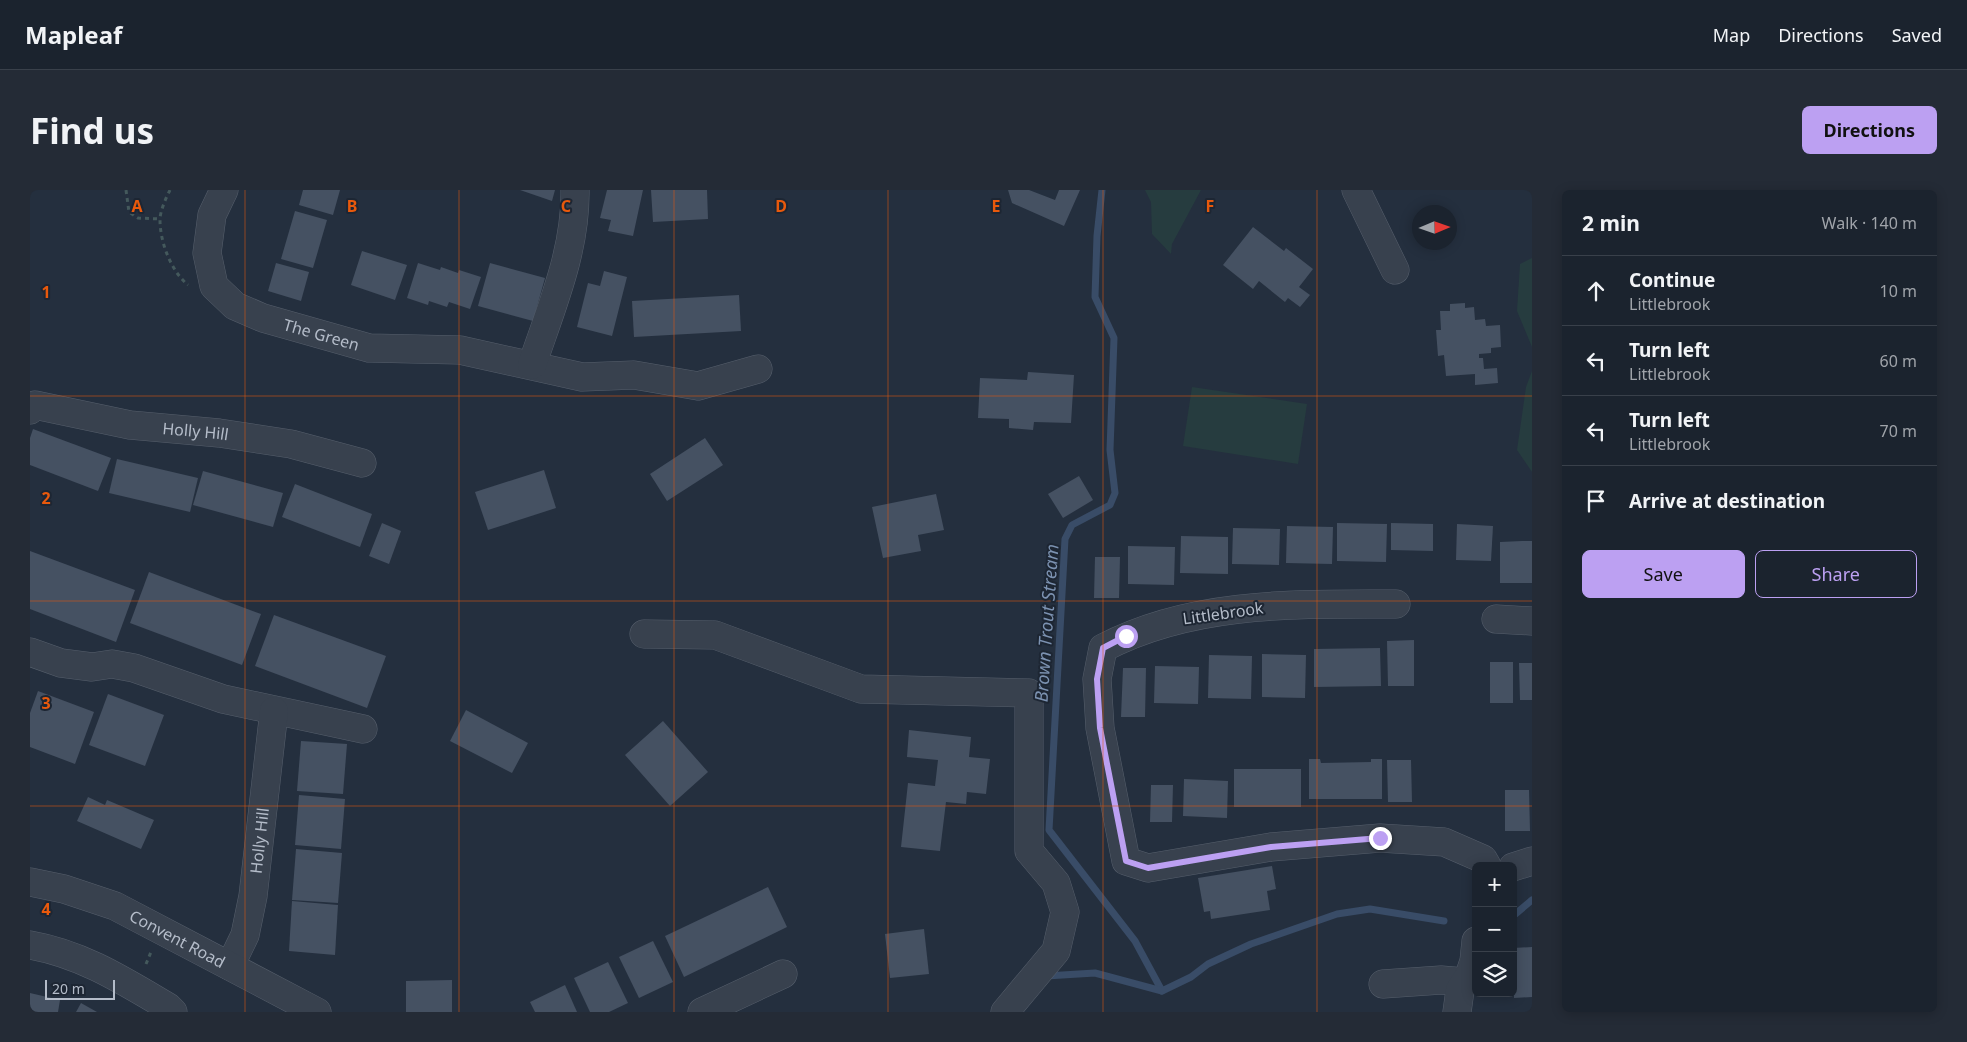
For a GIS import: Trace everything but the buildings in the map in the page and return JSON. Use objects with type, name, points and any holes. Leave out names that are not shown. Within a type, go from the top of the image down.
[{"type":"street","points":[[532,365],[565,268],[575,212],[575,190]]},
{"type":"street","points":[[1356,190],[1395,270]]},
{"type":"street","name":"The Green","points":[[219,192],[212,215],[207,253],[214,286],[235,306],[263,318],[369,348],[460,350],[582,377],[634,375],[698,386],[758,369]]},
{"type":"street","name":"Holly Hill","points":[[30,410],[35,405],[130,425],[219,433],[291,444],[362,463]]},
{"type":"street","name":"Littlebrook","points":[[1396,604],[1292,604],[1188,616],[1126,636],[1103,648],[1097,679],[1100,728],[1126,861],[1148,868],[1271,847],[1380,838],[1444,842],[1483,859],[1485,862]]},
{"type":"street","points":[[1496,619],[1532,622]]},
{"type":"street","points":[[644,634],[715,635],[861,689],[1029,693],[1029,851],[1056,882],[1065,912],[1056,951],[1005,1012]]},
{"type":"street","points":[[30,652],[62,663],[92,667],[112,664],[134,668],[223,699],[363,729]]},
{"type":"street","name":"Holly Hill","points":[[230,966],[245,935],[253,896],[274,711]]},
{"type":"street","points":[[1517,866],[1532,861]]},
{"type":"street","name":"Convent Road","points":[[30,882],[64,889],[115,906],[317,1012]]},
{"type":"street","points":[[30,945],[100,967],[168,1007],[173,1012]]},
{"type":"street","points":[[1457,1012],[1460,990],[1469,976],[1475,952]]},
{"type":"street","points":[[702,1012],[783,974]]},
{"type":"street","points":[[1383,984],[1441,980],[1465,982]]},
{"type":"path","points":[[126,190],[129,212],[138,218],[160,219]]},
{"type":"path","points":[[136,988],[161,931]]},
{"type":"green space","points":[[1145,190],[1201,190],[1172,244],[1171,254],[1152,234],[1151,202]]},
{"type":"green space","points":[[1532,258],[1532,347],[1517,311],[1520,264]]},
{"type":"green space","points":[[1532,371],[1532,472],[1517,450],[1526,387]]},
{"type":"green space","points":[[1192,387],[1307,404],[1298,464],[1183,446]]},
{"type":"waterway","name":"Brown Trout Stream","points":[[1102,190],[1097,236],[1095,297],[1114,338],[1110,450],[1115,493],[1110,505],[1072,525],[1065,539],[1049,830],[1135,941],[1162,991]]},
{"type":"waterway","points":[[1517,913],[1532,900]]},
{"type":"waterway","points":[[1046,976],[1095,973],[1162,991],[1191,977],[1208,964],[1251,944],[1337,914],[1370,909],[1444,921]]},
{"type":"route","points":[[1126,636],[1103,648],[1097,679],[1100,728],[1126,861],[1148,868],[1271,847],[1380,838]]}]
